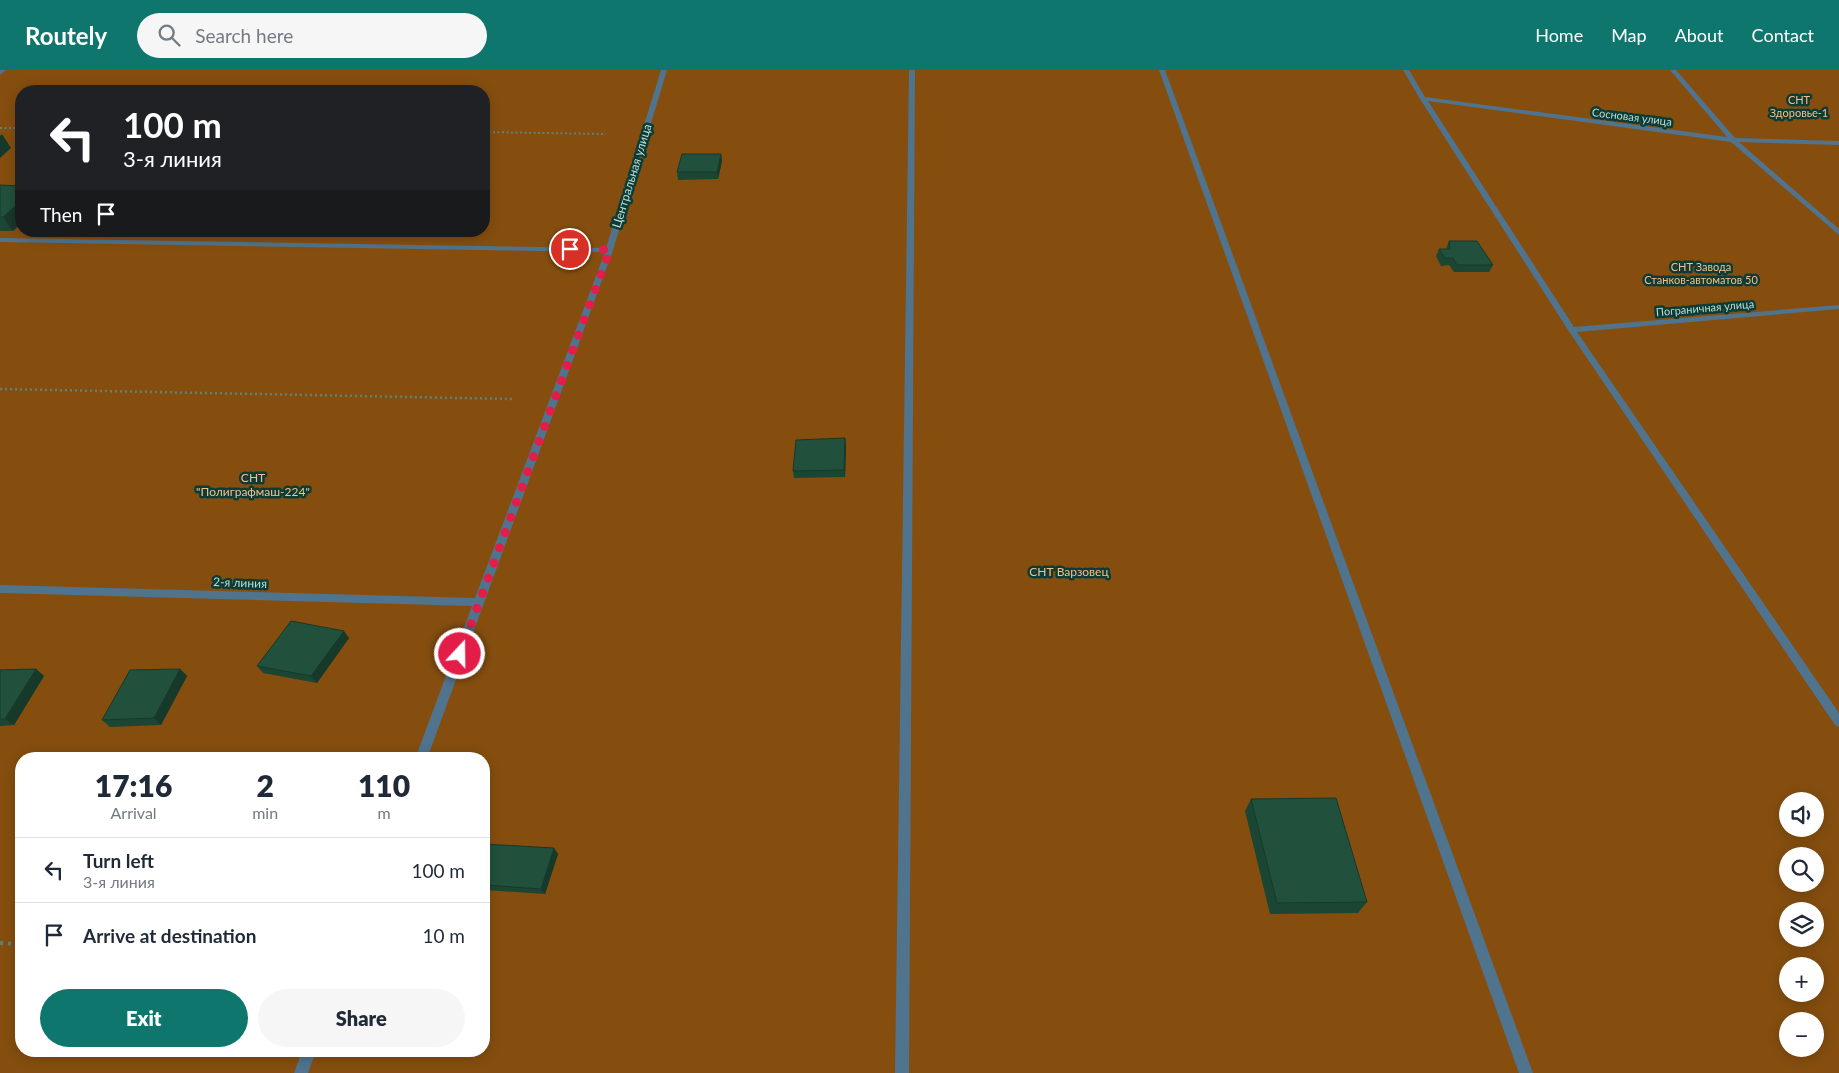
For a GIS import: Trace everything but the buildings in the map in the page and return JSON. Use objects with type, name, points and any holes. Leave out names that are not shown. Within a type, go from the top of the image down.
[{"type":"street","points":[[0,73],[4,70]]},
{"type":"street","name":"Центральная улица","points":[[423,752],[610,250],[664,70]]},
{"type":"street","points":[[902,1073],[912,70]]},
{"type":"street","points":[[1162,70],[1526,1073]]},
{"type":"street","points":[[1406,70],[1572,330],[1839,722]]},
{"type":"street","points":[[1673,70],[1732,140],[1839,233]]},
{"type":"street","name":"Сосновая улица","points":[[1423,99],[1732,140],[1839,143]]},
{"type":"street","points":[[0,240],[610,250]]},
{"type":"street","name":"Пограничная улица","points":[[1572,330],[1839,308]]},
{"type":"street","name":"2-я линия","points":[[0,589],[480,602]]},
{"type":"street","points":[[301,1073],[307,1057]]},
{"type":"path","points":[[0,128],[15,128]]},
{"type":"path","points":[[490,132],[606,134]]},
{"type":"path","points":[[0,389],[512,398]]},
{"type":"path","points":[[0,943],[15,944]]},
{"type":"green space","name":"СНТ Варзовец","points":[[0,70],[1839,70],[1839,1073],[0,1073]]},
{"type":"route","points":[[460,654],[610,250],[570,249]]},
{"type":"park label","name":"СНТ Здоровье-1","points":[[1799,106]]},
{"type":"park label","name":"СНТ Завода Станков-автоматов 50","points":[[1701,273]]},
{"type":"park label","name":"СНТ \"Полиграфмаш-224\"","points":[[253,485]]}]
